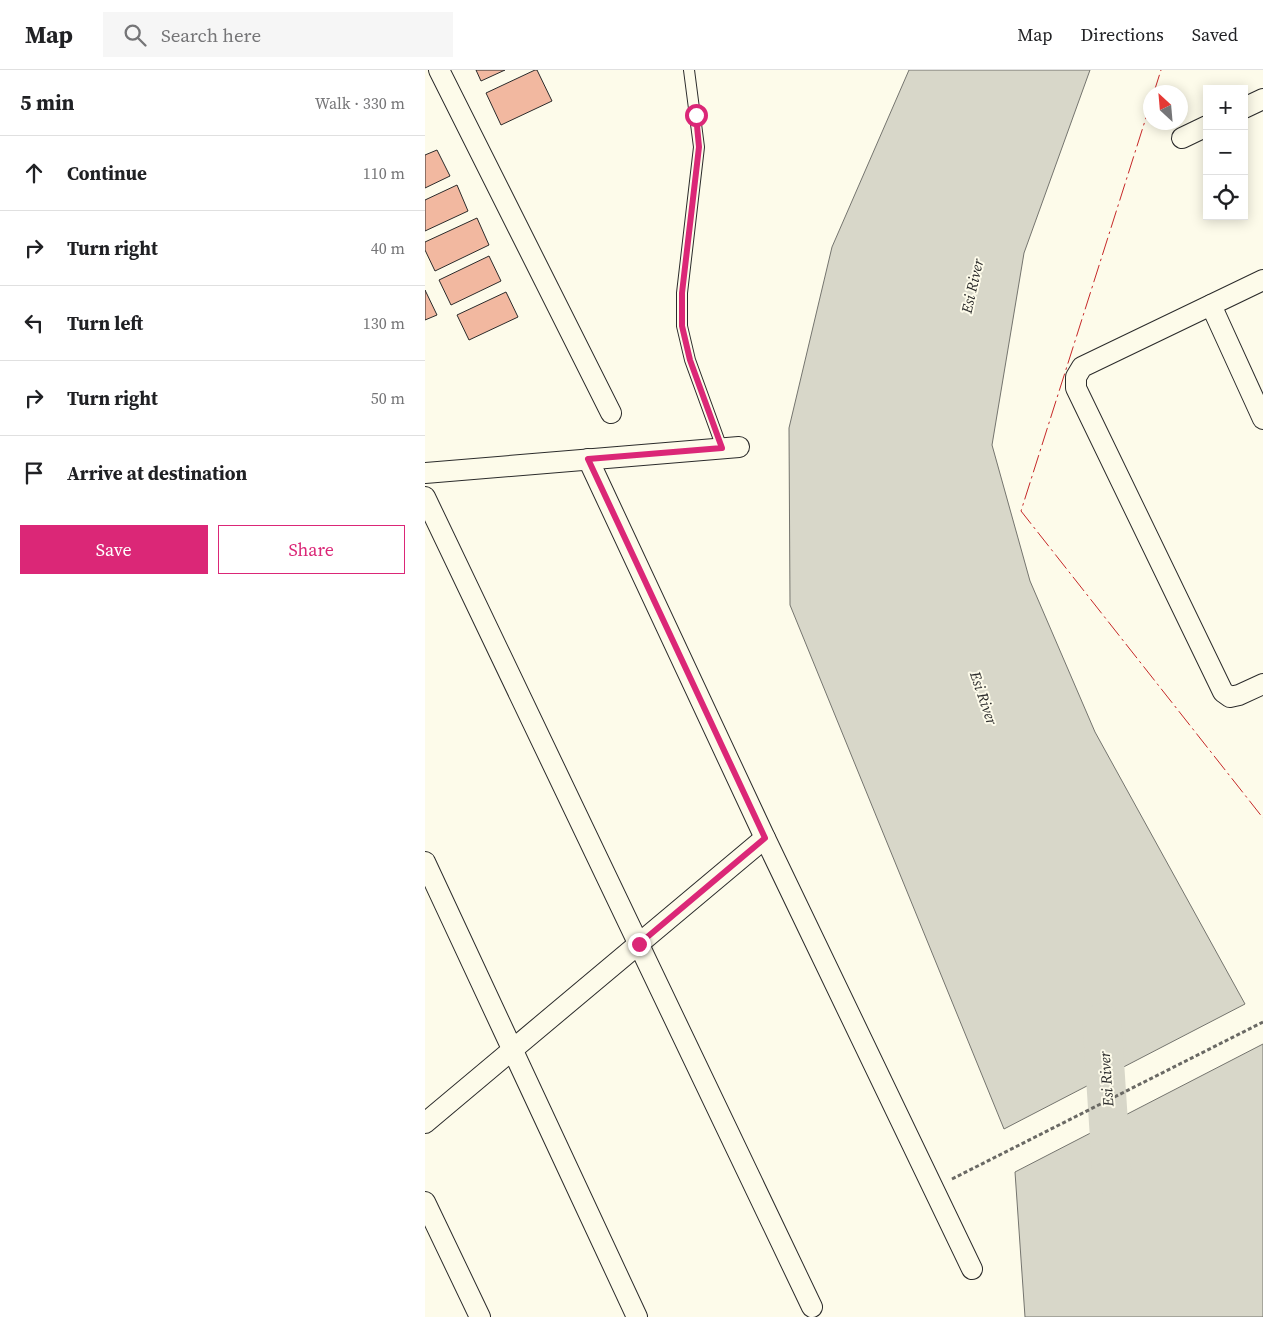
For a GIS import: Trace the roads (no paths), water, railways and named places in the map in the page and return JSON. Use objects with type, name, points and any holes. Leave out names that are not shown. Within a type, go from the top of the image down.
[{"type":"street","points":[[435,74],[611,413]]},
{"type":"street","points":[[1248,106],[1263,99]]},
{"type":"street","points":[[1182,138],[1203,128]]},
{"type":"street","points":[[1263,280],[1082,367],[1076,377],[1076,388],[1223,692],[1230,696],[1239,696],[1263,684]]},
{"type":"street","points":[[1211,305],[1263,419]]},
{"type":"street","points":[[425,473],[730,448]]},
{"type":"street","points":[[588,459],[765,838],[972,1269]]},
{"type":"street","points":[[425,497],[813,1307]]},
{"type":"street","points":[[425,1124],[765,838]]},
{"type":"street","points":[[425,862],[637,1317]]},
{"type":"street","points":[[425,1202],[480,1317]]},
{"type":"lane","points":[[689,70],[699,147],[682,293],[682,326],[690,360],[730,448]]},
{"type":"water","points":[[909,70],[1090,70],[1024,253],[992,445],[1030,581],[1095,732],[1245,1004],[1004,1129],[790,605],[789,428],[832,247]]},
{"type":"water","points":[[1263,1044],[1263,1317],[1025,1317],[1015,1172]]},
{"type":"waterway","name":"Esi River","points":[[1102,1023],[1112,1177]]}]
